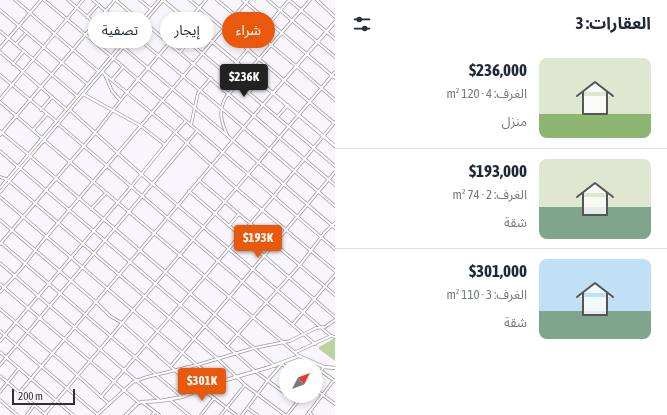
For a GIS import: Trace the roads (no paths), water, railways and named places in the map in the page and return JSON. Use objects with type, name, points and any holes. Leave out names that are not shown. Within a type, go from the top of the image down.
[{"type":"street","points":[[15,0],[73,50],[175,132],[236,188],[335,271]]},
{"type":"street","points":[[0,48],[41,0]]},
{"type":"street","points":[[44,0],[335,249]]},
{"type":"street","points":[[68,0],[87,17],[98,4]]},
{"type":"street","points":[[83,0],[0,101],[117,203],[299,356],[324,367],[335,368]]},
{"type":"street","points":[[93,0],[106,11],[116,0],[130,12]]},
{"type":"street","points":[[140,0],[151,9]]},
{"type":"street","points":[[148,12],[159,0]]},
{"type":"street","points":[[152,13],[163,0],[177,12]]},
{"type":"street","points":[[190,0],[222,26]]},
{"type":"street","points":[[196,12],[206,0]]},
{"type":"street","points":[[217,0],[231,12]]},
{"type":"street","points":[[243,0],[247,1],[258,12]]},
{"type":"street","points":[[268,0],[335,57]]},
{"type":"street","points":[[275,16],[289,0],[335,40]]},
{"type":"street","points":[[275,40],[310,0]]},
{"type":"street","points":[[317,0],[335,17]]},
{"type":"street","points":[[238,12],[247,1]]},
{"type":"street","points":[[0,10],[88,84]]},
{"type":"street","points":[[19,393],[263,104],[335,22]]},
{"type":"street","points":[[275,27],[335,78]]},
{"type":"street","points":[[152,29],[160,35]]},
{"type":"street","points":[[0,31],[78,96]]},
{"type":"street","points":[[0,135],[88,31]]},
{"type":"street","points":[[214,41],[222,31]]},
{"type":"street","points":[[16,44],[26,33]]},
{"type":"street","points":[[214,43],[335,146]]},
{"type":"street","points":[[57,123],[66,109],[120,48]]},
{"type":"street","points":[[124,48],[334,227]]},
{"type":"street","points":[[149,48],[335,206]]},
{"type":"street","points":[[165,48],[120,100],[95,133],[0,243],[182,397]]},
{"type":"street","points":[[175,48],[335,185]]},
{"type":"street","points":[[180,52],[183,48]]},
{"type":"street","points":[[197,48],[335,166]]},
{"type":"street","points":[[0,292],[208,48]]},
{"type":"street","points":[[228,136],[221,121],[221,108],[228,93],[239,84],[269,48]]},
{"type":"street","points":[[275,48],[335,100]]},
{"type":"street","points":[[101,397],[335,123],[248,49],[227,74]]},
{"type":"street","points":[[13,64],[24,51]]},
{"type":"street","points":[[0,52],[66,109]]},
{"type":"street","points":[[112,80],[123,67]]},
{"type":"street","points":[[0,192],[29,155],[70,110],[100,71]]},
{"type":"street","points":[[0,376],[45,414],[335,72]]},
{"type":"street","points":[[104,74],[112,91],[120,100]]},
{"type":"street","points":[[0,75],[315,344]]},
{"type":"street","points":[[191,125],[196,96],[199,90],[211,78]]},
{"type":"street","points":[[249,92],[259,81]]},
{"type":"street","points":[[83,94],[141,126],[164,145]]},
{"type":"street","points":[[41,110],[52,96]]},
{"type":"street","points":[[277,116],[288,105]]},
{"type":"street","points":[[70,110],[141,174],[331,336],[335,337]]},
{"type":"street","points":[[33,130],[47,114]]},
{"type":"street","points":[[0,341],[104,219],[175,132],[186,122]]},
{"type":"street","points":[[0,365],[188,144],[197,131]]},
{"type":"street","points":[[1,132],[275,366]]},
{"type":"street","points":[[0,151],[104,242],[205,326],[256,372],[279,389]]},
{"type":"street","points":[[171,366],[335,172]]},
{"type":"street","points":[[0,177],[8,181],[218,359],[245,385],[286,415],[296,403]]},
{"type":"street","points":[[199,180],[335,295]]},
{"type":"street","points":[[0,188],[8,181]]},
{"type":"street","points":[[0,331],[97,415],[124,390],[137,381],[254,348],[284,342],[325,327],[335,318],[315,299],[189,191]]},
{"type":"street","points":[[91,209],[106,193]]},
{"type":"street","points":[[0,197],[197,365],[219,382]]},
{"type":"street","points":[[229,226],[239,214]]},
{"type":"street","points":[[0,220],[60,270],[110,316],[122,323],[198,391]]},
{"type":"street","points":[[227,346],[254,318],[328,230],[334,227],[335,223]]},
{"type":"street","points":[[0,262],[160,401]]},
{"type":"street","points":[[293,324],[335,275]]},
{"type":"street","points":[[0,284],[124,390],[159,415]]},
{"type":"street","points":[[0,309],[78,375],[109,404]]},
{"type":"street","points":[[296,352],[331,336]]},
{"type":"street","points":[[0,352],[73,415]]},
{"type":"street","points":[[292,359],[299,356]]},
{"type":"street","points":[[126,415],[140,402],[160,401],[182,397],[219,382],[279,364]]},
{"type":"street","points":[[242,415],[279,367]]},
{"type":"street","points":[[0,392],[19,368]]},
{"type":"street","points":[[323,373],[334,381],[323,394],[335,404]]},
{"type":"street","points":[[221,415],[245,385]]},
{"type":"street","points":[[202,389],[236,415]]},
{"type":"street","points":[[201,415],[214,398]]},
{"type":"street","points":[[169,399],[189,415]]},
{"type":"street","points":[[0,400],[17,415]]},
{"type":"street","points":[[312,415],[308,414],[316,403]]},
{"type":"street","points":[[27,415],[34,405]]},
{"type":"street","points":[[247,408],[257,415]]},
{"type":"street","points":[[152,415],[155,412]]}]
